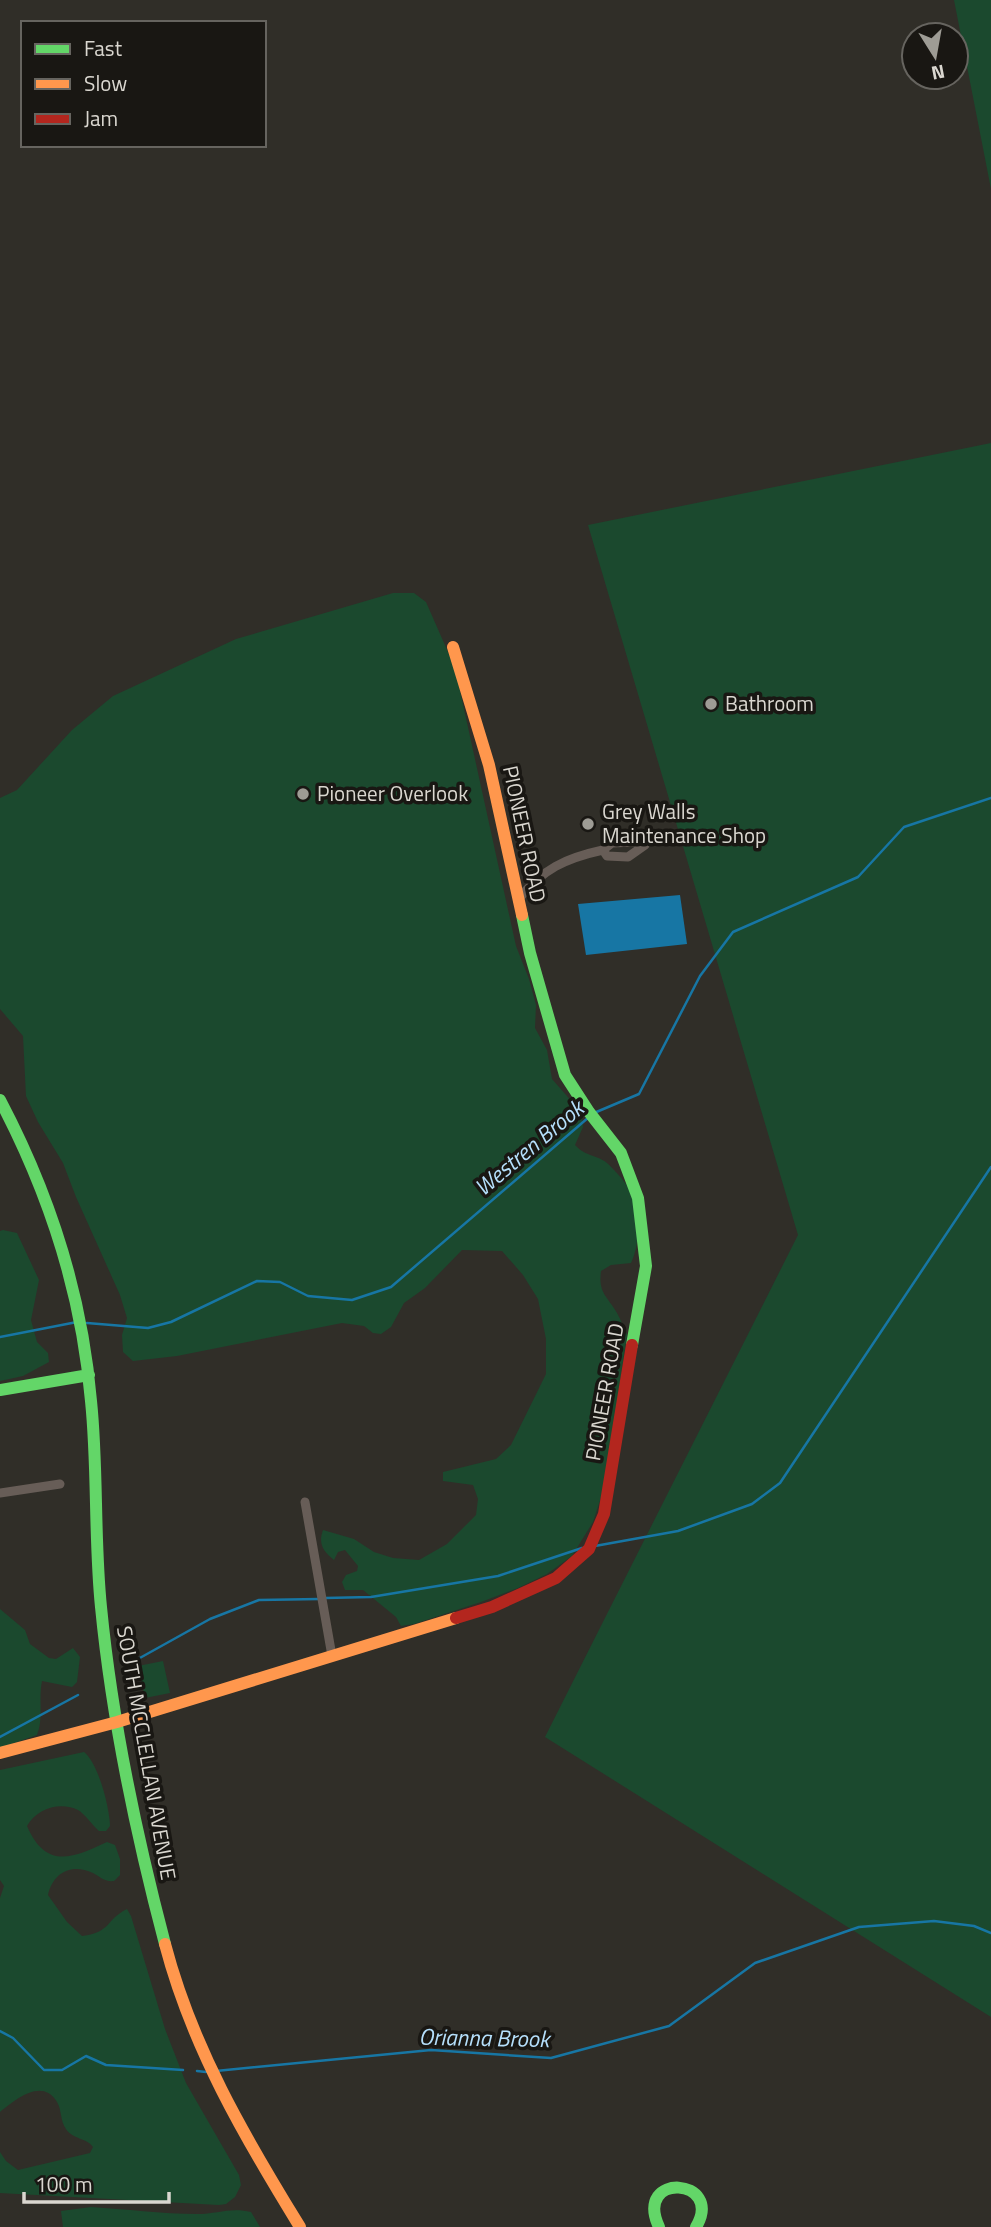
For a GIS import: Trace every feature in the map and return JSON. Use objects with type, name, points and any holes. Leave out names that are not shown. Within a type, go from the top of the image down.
[{"type":"street","name":"PIONEER ROAD","points":[[0,1753],[117,1722],[492,1607],[556,1578],[589,1549],[604,1514],[646,1266],[638,1198],[621,1153],[565,1075],[530,953],[489,765],[453,647]]},
{"type":"street","points":[[518,900],[548,869],[575,856],[604,850]]},
{"type":"street","name":"SOUTH MCCLELLAN AVENUE","points":[[0,1100],[33,1168],[72,1278],[89,1375],[100,1603],[117,1722],[154,1908],[178,1990],[214,2077],[300,2227]]},
{"type":"street","points":[[0,1390],[89,1375]]},
{"type":"street","points":[[0,1493],[60,1484]]},
{"type":"street","points":[[305,1502],[332,1656]]},
{"type":"street","points":[[659,2227],[653,2214],[656,2199],[668,2188],[676,2186],[691,2190],[701,2203],[701,2219],[696,2227]]},
{"type":"green space","points":[[954,0],[991,0],[991,189],[970,82],[970,21],[958,21]]},
{"type":"green space","points":[[991,443],[991,2017],[545,1737],[798,1235],[588,525]]},
{"type":"green space","points":[[393,593],[414,593],[426,602],[455,668],[516,946],[536,1005],[535,1028],[547,1050],[552,1079],[581,1112],[583,1127],[575,1145],[583,1152],[607,1163],[624,1181],[635,1201],[638,1228],[631,1263],[611,1265],[601,1271],[602,1289],[627,1335],[605,1485],[593,1522],[572,1556],[547,1574],[481,1602],[401,1626],[396,1617],[363,1590],[345,1590],[342,1582],[346,1575],[357,1571],[358,1566],[345,1550],[338,1552],[334,1560],[327,1553],[321,1543],[323,1530],[354,1539],[374,1552],[393,1558],[419,1560],[447,1544],[476,1515],[478,1499],[473,1485],[443,1481],[443,1472],[496,1459],[511,1445],[546,1374],[546,1339],[538,1299],[523,1275],[502,1251],[462,1250],[425,1288],[404,1303],[391,1327],[381,1334],[373,1333],[364,1326],[342,1323],[177,1356],[133,1361],[123,1352],[122,1335],[127,1318],[120,1295],[63,1163],[26,1096],[23,1036],[0,1009],[0,798],[17,790],[72,730],[113,696],[236,639]]},
{"type":"green space","points":[[0,1231],[17,1233],[39,1280],[31,1320],[37,1342],[48,1353],[49,1362],[23,1376],[0,1381]]},
{"type":"green space","points":[[0,1609],[25,1630],[30,1644],[49,1658],[56,1659],[73,1648],[80,1657],[77,1682],[72,1687],[42,1681],[37,1735],[0,1748]]},
{"type":"green space","points":[[163,1661],[170,1693],[145,1698],[138,1666]]},
{"type":"green space","points":[[84,1752],[98,1775],[110,1826],[106,1831],[99,1831],[81,1812],[64,1806],[42,1811],[27,1826],[34,1840],[43,1849],[61,1857],[72,1856],[107,1842],[115,1845],[120,1859],[120,1875],[111,1881],[85,1870],[70,1870],[54,1881],[48,1895],[67,1922],[82,1936],[104,1929],[127,1909],[165,2029],[186,2083],[239,2175],[241,2185],[235,2197],[226,2204],[0,2193],[0,2152],[6,2161],[18,2170],[90,2153],[93,2147],[69,2132],[64,2126],[57,2102],[44,2091],[28,2093],[0,2112],[0,1898],[4,1886],[0,1880],[0,1770]]},
{"type":"green space","points":[[91,2207],[184,2214],[244,2211],[251,2212],[260,2227],[63,2227],[61,2211]]},
{"type":"water","points":[[680,895],[687,944],[586,955],[578,904]]},
{"type":"waterway","name":"Westren Brook","points":[[594,1113],[639,1094],[700,976],[733,932],[858,877],[904,827],[991,798]]},
{"type":"waterway","name":"Westren Brook","points":[[87,1323],[148,1328],[171,1322],[257,1281],[280,1282],[308,1296],[352,1300],[391,1287],[589,1117]]},
{"type":"waterway","points":[[595,1546],[678,1531],[752,1504],[780,1483],[991,1167]]},
{"type":"waterway","name":"Westren Brook","points":[[0,1337],[77,1322]]},
{"type":"waterway","points":[[325,1598],[371,1597],[498,1576],[582,1548]]},
{"type":"waterway","points":[[138,1659],[210,1619],[259,1600],[319,1599]]},
{"type":"waterway","points":[[0,1737],[78,1695]]},
{"type":"waterway","name":"Orianna Brook","points":[[216,2071],[431,2050],[551,2058],[669,2026],[755,1963],[859,1927],[934,1921],[974,1926],[991,1933]]},
{"type":"waterway","name":"Orianna Brook","points":[[0,2031],[13,2038],[44,2070],[62,2070],[86,2056],[106,2065],[183,2070]]},
{"type":"waterway","name":"Orianna Brook","points":[[197,2071],[206,2072]]},
{"type":"traffic: fast","points":[[522,915],[530,953],[565,1075],[621,1153],[638,1198],[646,1266],[632,1345]]},
{"type":"traffic: fast","points":[[0,1100],[48,1209],[61,1246],[80,1322],[87,1361],[93,1427],[99,1581],[106,1649],[126,1777],[165,1944]]},
{"type":"traffic: fast","points":[[0,1390],[89,1375]]},
{"type":"traffic: fast","points":[[659,2227],[654,2209],[658,2196],[667,2189],[679,2188],[690,2191],[699,2198],[702,2211],[696,2227]]},
{"type":"traffic: slow","points":[[453,647],[489,765],[522,915]]},
{"type":"traffic: slow","points":[[0,1753],[117,1722],[456,1618]]},
{"type":"traffic: slow","points":[[165,1944],[176,1982],[205,2055],[240,2125],[300,2227]]},
{"type":"traffic: jam","points":[[456,1618],[492,1607],[556,1578],[589,1549],[604,1514],[632,1345]]},
{"type":"place","name":"Bathroom","points":[[711,704]]},
{"type":"place","name":"Pioneer Overlook","points":[[303,794]]},
{"type":"place","name":"Grey Walls Maintenance Shop","points":[[588,824]]}]
